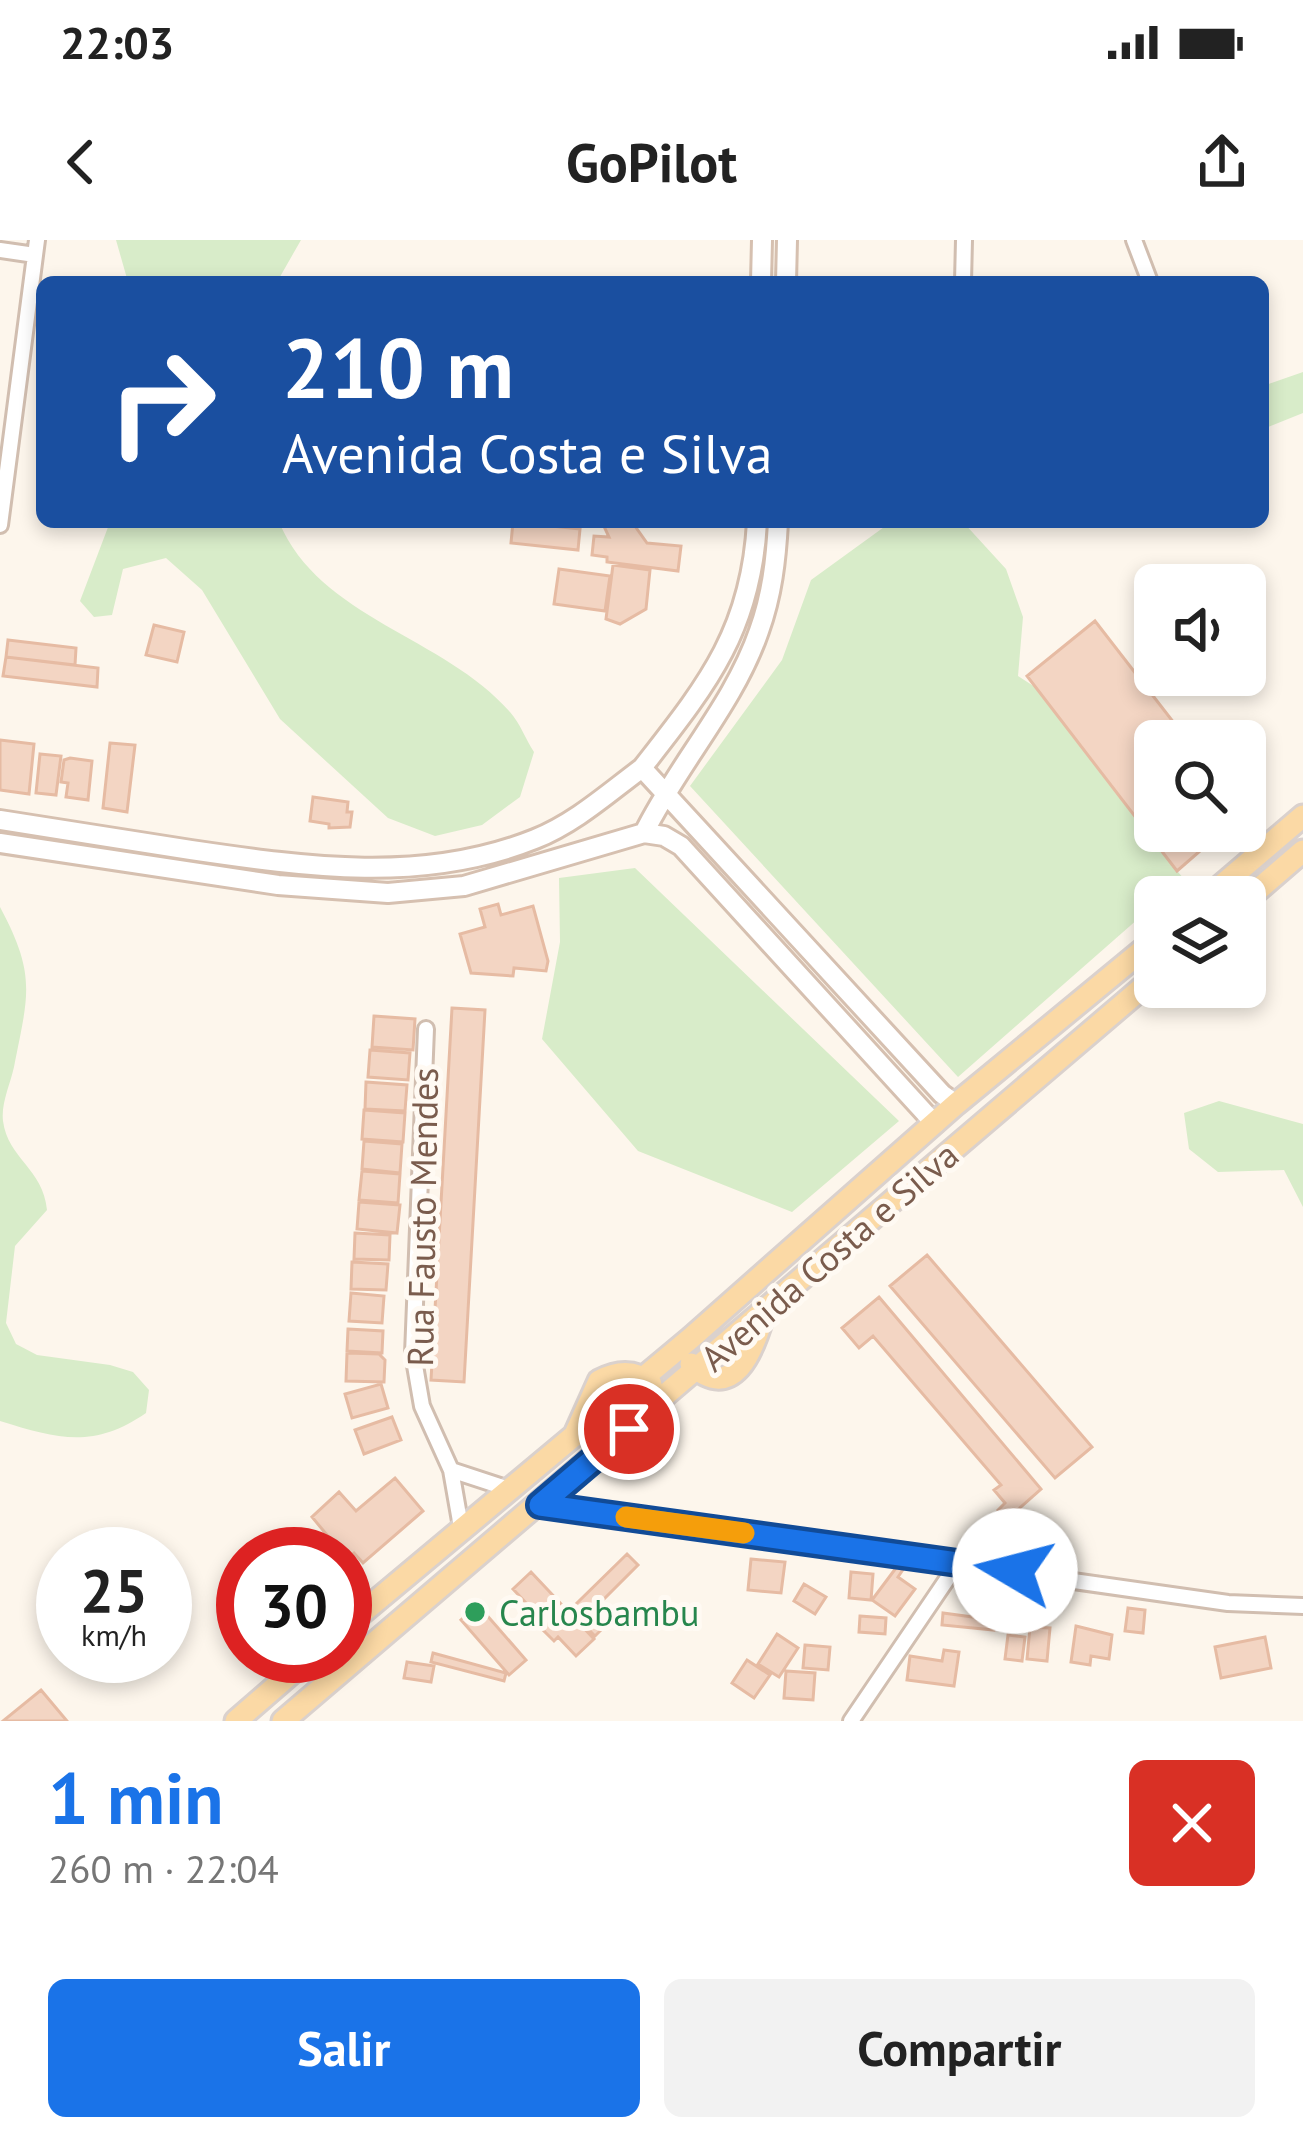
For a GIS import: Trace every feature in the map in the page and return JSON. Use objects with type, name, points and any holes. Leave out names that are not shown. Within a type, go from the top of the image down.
[{"type":"main road","points":[[761,276],[762,240]]},
{"type":"main road","points":[[786,276],[787,240]]},
{"type":"main road","points":[[0,820],[282,863],[383,869],[458,863],[534,839],[568,823],[642,768],[709,682],[730,642],[748,584],[756,528]]},
{"type":"main road","points":[[644,833],[665,791],[723,704],[759,634],[776,568],[778,528]]},
{"type":"main road","points":[[642,768],[956,1104]]},
{"type":"main road","points":[[1233,876],[1303,816]]},
{"type":"main road","points":[[0,843],[348,893],[464,886],[644,833],[664,836],[681,846],[934,1124]]},
{"type":"main road","points":[[1266,883],[1303,850]]},
{"type":"main road","points":[[278,885],[282,863]]},
{"type":"main road","points":[[458,863],[464,886]]},
{"type":"main road","name":"Avenida Costa e Silva","points":[[644,1378],[956,1104],[1134,957]]},
{"type":"main road","name":"Avenida Costa e Silva","points":[[283,1721],[698,1371],[727,1377],[737,1371],[752,1351],[763,1316],[1134,995]]},
{"type":"main road","points":[[691,1338],[688,1361],[698,1371]]},
{"type":"main road","points":[[372,1604],[574,1437],[599,1381],[622,1373],[644,1378],[655,1389],[655,1407]]},
{"type":"main road","points":[[236,1721],[280,1683]]},
{"type":"street","points":[[963,276],[964,240]]},
{"type":"street","points":[[1134,240],[1148,276]]},
{"type":"street","points":[[0,250],[36,248],[0,525]]},
{"type":"street","name":"Rua Fausto Mendes","points":[[426,1029],[413,1354],[422,1406],[451,1470],[461,1527]]},
{"type":"street","points":[[451,1470],[509,1489]]},
{"type":"street","points":[[540,1505],[1228,1603],[1303,1606]]},
{"type":"street","points":[[851,1721],[958,1563]]},
{"type":"green space","points":[[116,240],[301,240],[280,276],[126,276]]},
{"type":"green space","points":[[1303,372],[1303,413],[1269,427],[1269,384]]},
{"type":"green space","points":[[108,528],[282,528],[298,555],[323,582],[452,664],[510,712],[534,752],[520,797],[482,825],[435,836],[388,818],[280,719],[202,590],[166,558],[123,569],[112,615],[94,617],[80,601]]},
{"type":"green space","points":[[883,528],[968,528],[1006,569],[1023,617],[1018,676],[1069,709],[1134,811],[1134,852],[1161,852],[1181,876],[1134,876],[1134,922],[958,1077],[690,786],[782,660],[811,580]]},
{"type":"green space","points":[[635,868],[899,1121],[792,1212],[638,1151],[542,1039],[560,942],[559,878]]},
{"type":"green space","points":[[0,907],[20,951],[26,986],[3,1121],[11,1145],[39,1184],[47,1210],[15,1246],[6,1323],[16,1344],[37,1355],[133,1372],[149,1390],[146,1413],[92,1436],[58,1436],[0,1421]]},
{"type":"green space","points":[[1219,1101],[1303,1124],[1303,1207],[1284,1170],[1218,1172],[1189,1149],[1184,1113]]},
{"type":"building","points":[[512,528],[580,529],[578,550],[511,543]]},
{"type":"building","points":[[605,528],[636,528],[647,543],[681,546],[678,571],[607,562],[607,557],[592,555],[594,536],[609,537]]},
{"type":"building","points":[[613,565],[650,570],[646,609],[620,624],[606,619]]},
{"type":"building","points":[[559,569],[610,576],[605,611],[554,604]]},
{"type":"building","points":[[1095,621],[1134,671],[1134,696],[1153,696],[1172,720],[1134,720],[1134,815],[1027,676]]},
{"type":"building","points":[[154,625],[184,632],[177,662],[146,655]]},
{"type":"building","points":[[8,640],[76,648],[75,665],[6,657]]},
{"type":"building","points":[[6,657],[98,668],[97,687],[3,676]]},
{"type":"building","points":[[0,740],[34,744],[29,794],[0,790]]},
{"type":"building","points":[[110,743],[135,745],[127,812],[103,808]]},
{"type":"building","points":[[40,754],[61,756],[56,795],[36,793]]},
{"type":"building","points":[[64,760],[92,761],[88,800],[66,797],[68,783],[61,782]]},
{"type":"building","points":[[313,797],[348,802],[350,827],[329,828],[329,824],[310,821]]},
{"type":"building","points":[[1162,852],[1199,852],[1177,871]]},
{"type":"building","points":[[498,904],[501,915],[533,906],[548,961],[546,971],[514,968],[513,976],[471,973],[460,934],[485,927],[480,909]]},
{"type":"building","points":[[452,1008],[485,1010],[464,1382],[431,1380]]},
{"type":"building","points":[[374,1016],[415,1019],[413,1050],[372,1047]]},
{"type":"building","points":[[370,1050],[410,1053],[408,1080],[368,1077]]},
{"type":"building","points":[[366,1082],[407,1085],[405,1111],[365,1109]]},
{"type":"building","points":[[364,1110],[405,1113],[403,1142],[362,1139]]},
{"type":"building","points":[[364,1141],[402,1144],[400,1173],[362,1169]]},
{"type":"building","points":[[362,1171],[400,1174],[398,1203],[359,1200]]},
{"type":"building","points":[[359,1202],[400,1205],[397,1233],[357,1229]]},
{"type":"building","points":[[355,1233],[390,1235],[389,1260],[354,1259]]},
{"type":"building","points":[[927,1255],[1092,1447],[1055,1478],[890,1286]]},
{"type":"building","points":[[352,1262],[388,1264],[386,1290],[351,1289]]},
{"type":"building","points":[[351,1293],[384,1296],[382,1323],[349,1321]]},
{"type":"building","points":[[879,1297],[1041,1489],[1006,1520],[998,1510],[1005,1503],[994,1490],[1001,1485],[873,1336],[859,1348],[842,1328]]},
{"type":"building","points":[[348,1329],[383,1331],[382,1353],[347,1351]]},
{"type":"building","points":[[347,1353],[379,1354],[385,1360],[384,1382],[346,1381]]},
{"type":"building","points":[[381,1384],[388,1408],[352,1418],[345,1394]]},
{"type":"building","points":[[392,1417],[401,1440],[364,1454],[355,1430]]},
{"type":"building","points":[[395,1478],[423,1511],[372,1555],[372,1527],[320,1527],[312,1517],[339,1492],[356,1511]]},
{"type":"building","points":[[627,1554],[638,1565],[600,1603],[614,1617],[595,1636],[588,1629],[594,1623],[575,1605]]},
{"type":"building","points":[[751,1559],[785,1562],[781,1593],[748,1590]]},
{"type":"building","points":[[899,1564],[904,1568],[898,1577],[915,1589],[895,1616],[872,1600]]},
{"type":"building","points":[[531,1572],[594,1639],[576,1656],[537,1624],[542,1620],[513,1589]]},
{"type":"building","points":[[851,1572],[873,1574],[871,1600],[849,1598]]},
{"type":"building","points":[[804,1584],[826,1597],[815,1614],[794,1601]]},
{"type":"building","points":[[983,1595],[998,1596],[994,1630],[942,1625],[943,1613],[980,1618]]},
{"type":"building","points":[[478,1605],[526,1660],[509,1675],[461,1620]]},
{"type":"building","points":[[1128,1608],[1145,1610],[1143,1633],[1125,1631]]},
{"type":"building","points":[[860,1616],[886,1618],[885,1634],[859,1632]]},
{"type":"building","points":[[1076,1626],[1112,1635],[1109,1659],[1091,1656],[1090,1665],[1071,1662]]},
{"type":"building","points":[[1030,1627],[1050,1628],[1047,1661],[1027,1659]]},
{"type":"building","points":[[777,1634],[798,1648],[779,1677],[758,1664]]},
{"type":"building","points":[[1008,1635],[1025,1637],[1022,1661],[1005,1659]]},
{"type":"building","points":[[1265,1637],[1271,1668],[1221,1678],[1215,1647]]},
{"type":"building","points":[[805,1645],[830,1647],[828,1670],[803,1668]]},
{"type":"building","points":[[944,1650],[959,1652],[954,1686],[907,1680],[910,1656],[942,1661]]},
{"type":"building","points":[[433,1653],[506,1673],[504,1681],[431,1662]]},
{"type":"building","points":[[747,1660],[770,1675],[754,1698],[732,1683]]},
{"type":"building","points":[[407,1662],[434,1666],[431,1682],[404,1678]]},
{"type":"building","points":[[786,1671],[815,1673],[813,1700],[784,1698]]},
{"type":"building","points":[[41,1690],[67,1721],[3,1721]]},
{"type":"slow traffic","points":[[626,1517],[744,1533]]},
{"type":"place","name":"Carlosbambu","points":[[475,1612]]},
{"type":"route","points":[[629,1429],[540,1505],[1015,1571]]}]
